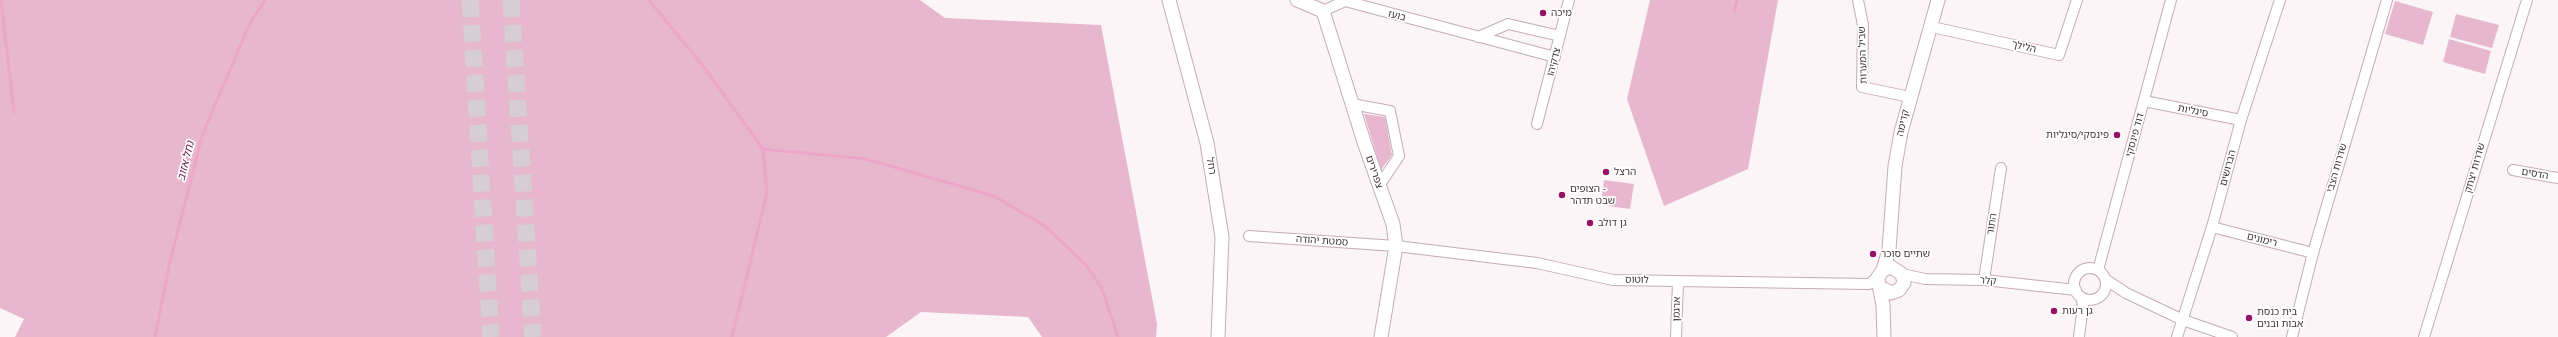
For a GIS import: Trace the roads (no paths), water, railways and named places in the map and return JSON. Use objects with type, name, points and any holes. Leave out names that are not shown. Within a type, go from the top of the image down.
[{"type":"street","name":"רחל","points":[[1169,0],[1207,143],[1222,237],[1218,337]]},
{"type":"street","points":[[1297,0],[1323,11]]},
{"type":"street","name":"צדקיהו","points":[[1537,124],[1555,57],[1568,0]]},
{"type":"street","name":"שביל המערות","points":[[1858,0],[1863,25],[1862,87],[1910,98]]},
{"type":"street","name":"קדימה","points":[[1891,279],[1889,250],[1895,166],[1900,132],[1932,27],[1938,0]]},
{"type":"street","name":"הלילך","points":[[1932,27],[2059,55],[2077,0]]},
{"type":"street","name":"דוד פינסקי","points":[[2098,270],[2171,0]]},
{"type":"street","name":"הברושים","points":[[2177,337],[2212,227],[2241,120],[2280,0]]},
{"type":"street","name":"שדרות הצבי","points":[[2292,337],[2313,253],[2387,0]]},
{"type":"street","name":"שדרות יצחק","points":[[2424,337],[2527,0]]},
{"type":"street","name":"בועז","points":[[1323,11],[1346,1],[1555,57]]},
{"type":"street","name":"צפרירים","points":[[1323,11],[1352,104],[1393,224],[1396,246],[1381,337]]},
{"type":"street","points":[[1478,36],[1508,24],[1560,36]]},
{"type":"street","name":"סיגליות","points":[[2144,101],[2241,120]]},
{"type":"street","points":[[1352,104],[1390,111],[1399,156],[1379,186]]},
{"type":"street","name":"התור","points":[[1984,280],[2000,168]]},
{"type":"street","name":"הדסים","points":[[2512,170],[2558,178]]},
{"type":"street","name":"רימונים","points":[[2212,227],[2313,253]]},
{"type":"street","name":"סמטת יהודה","points":[[1249,236],[1396,246]]},
{"type":"street","name":"לוטוס","points":[[1396,246],[1537,263],[1613,280],[1868,284],[1891,279]]},
{"type":"street","points":[[2079,337],[2083,305],[2078,294],[2076,276],[2088,268],[2098,270],[2105,279],[2126,293],[2183,320],[2232,337]]},
{"type":"street","name":"קלר","points":[[2050,286],[2076,276]]},
{"type":"street","points":[[1884,337],[1884,315],[1891,279]]},
{"type":"street","name":"קלר","points":[[1891,279],[1984,280],[2050,286],[2078,294]]},
{"type":"street","points":[[2078,294],[2095,299],[2103,292],[2105,279]]},
{"type":"street","name":"ארגמן","points":[[1676,337],[1678,281]]},
{"type":"street","points":[[2103,292],[2126,293]]},
{"type":"waterway","points":[[1,0],[14,112]]},
{"type":"waterway","name":"נחל אזוב","points":[[155,337],[169,266],[202,136],[249,25],[265,0]]},
{"type":"waterway","points":[[649,0],[703,66],[763,149],[767,193],[732,337]]},
{"type":"waterway","points":[[1734,12],[1737,0]]},
{"type":"waterway","points":[[763,149],[866,159],[994,196],[1045,226],[1087,266],[1102,289],[1118,337]]},
{"type":"tunnel","points":[[470,0],[491,337]]},
{"type":"tunnel","points":[[511,0],[533,337]]},
{"type":"place","name":"מיכה","points":[[1543,13]]},
{"type":"place","name":"פינסקי/סיגליות","points":[[2117,135]]},
{"type":"place","name":"הרצל","points":[[1606,172]]},
{"type":"place","name":"הצופים - שבט תדהר","points":[[1562,195]]},
{"type":"place","name":"גן דולב","points":[[1590,223]]},
{"type":"place","name":"שתיים סוכר","points":[[1873,254]]},
{"type":"place","name":"גן רעות","points":[[2054,311]]},
{"type":"place","name":"בית כנסת אבות ובנים","points":[[2249,318]]}]
